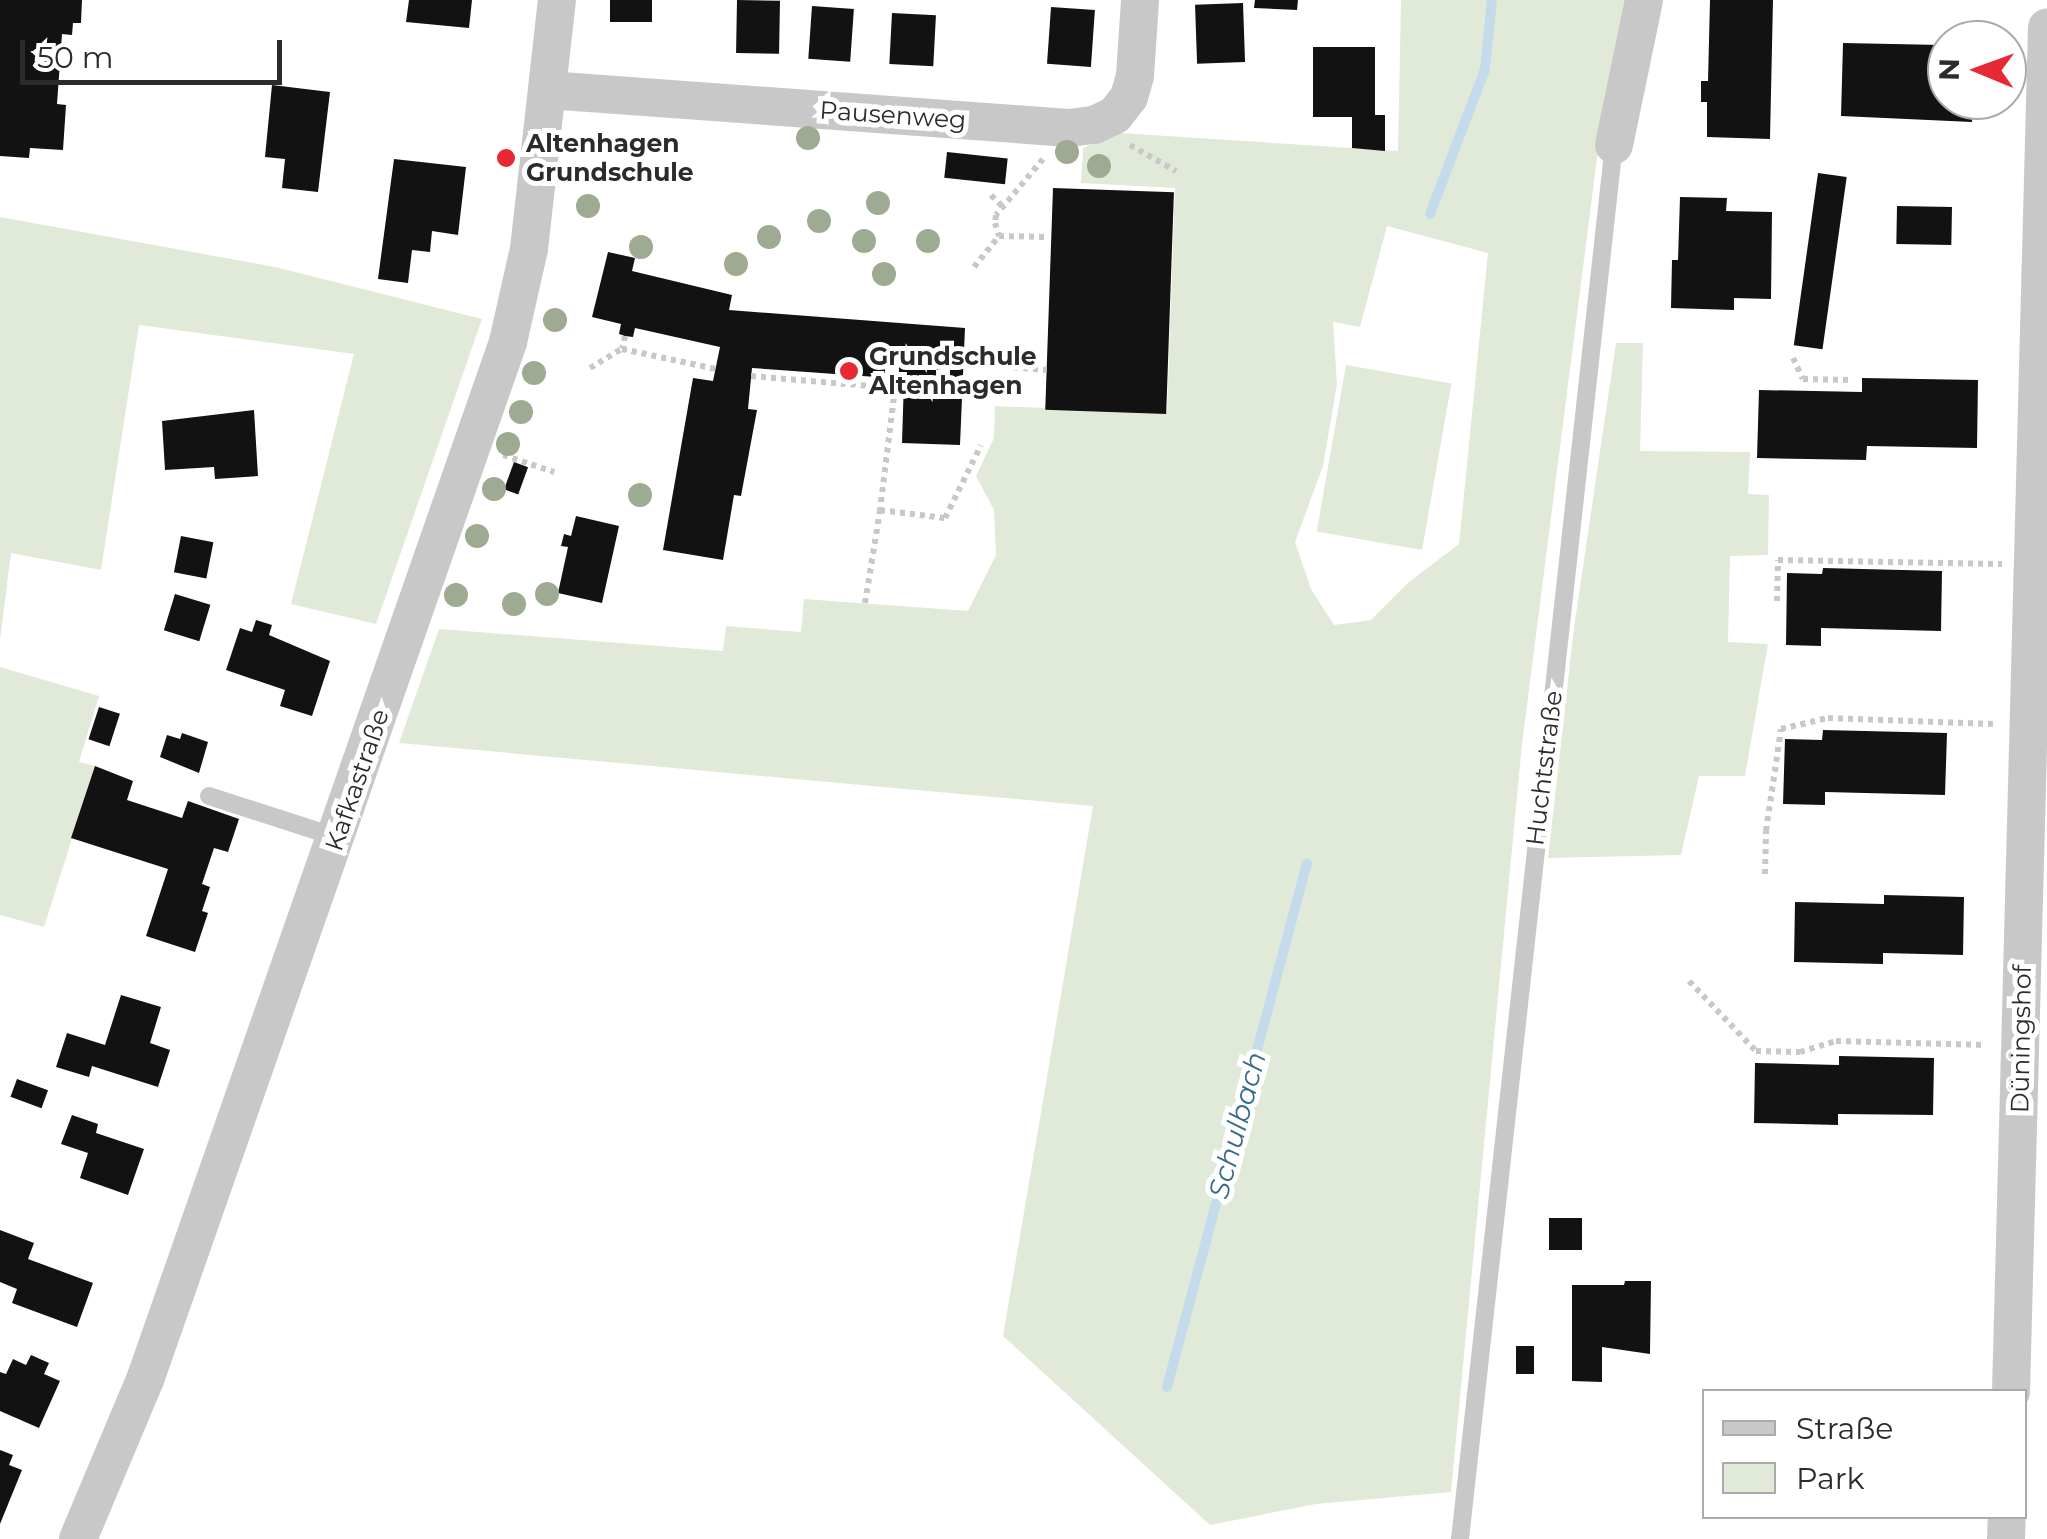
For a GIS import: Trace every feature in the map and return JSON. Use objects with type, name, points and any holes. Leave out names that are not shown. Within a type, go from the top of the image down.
[{"type":"street","name":"Kafkastraße","points":[[78,1539],[146,1376],[473,445],[521,291],[556,0]]},
{"type":"street","name":"Pausenweg","points":[[548,90],[1070,128],[1104,120],[1129,96],[1136,76],[1140,0]]},
{"type":"street","name":"Huchtstraße","points":[[1614,145],[1644,0]]},
{"type":"street","name":"Düningshof","points":[[2011,1389],[2047,27]]},
{"type":"lane","name":"Huchtstraße","points":[[1460,1539],[1614,145]]},
{"type":"lane","points":[[208,796],[336,838]]},
{"type":"path","points":[[999,236],[995,223],[1003,207],[1070,128]]},
{"type":"path","points":[[992,195],[1003,207]]},
{"type":"path","points":[[999,236],[1045,237]]},
{"type":"path","points":[[974,267],[999,236]]},
{"type":"path","points":[[622,349],[625,336]]},
{"type":"path","points":[[590,368],[622,349],[716,369]]},
{"type":"path","points":[[1793,358],[1803,379],[1852,380]]},
{"type":"path","points":[[983,365],[1047,370]]},
{"type":"path","points":[[751,376],[895,388],[865,603]]},
{"type":"path","points":[[473,445],[554,472]]},
{"type":"path","points":[[880,510],[944,518],[981,445]]},
{"type":"path","points":[[1776,601],[1778,560],[2032,565]]},
{"type":"path","points":[[1765,874],[1766,831],[1781,729],[1828,718],[2029,725]]},
{"type":"path","points":[[1689,981],[1756,1052],[1800,1052],[1836,1041],[2021,1046]]},
{"type":"green space","points":[[1401,0],[1626,0],[1600,135],[1522,744],[1451,1492],[1316,1504],[1210,1525],[1003,1336],[1093,806],[399,743],[439,629],[723,651],[726,626],[801,632],[804,599],[968,611],[996,555],[994,510],[976,476],[994,438],[995,406],[1167,413],[1175,188],[1081,183],[1083,148],[1120,133],[1398,151]],"holes":[[[1387,226],[1488,253],[1459,544],[1409,582],[1371,620],[1334,625],[1311,589],[1295,542],[1323,466],[1337,384],[1333,322],[1360,327]]]},
{"type":"green space","points":[[0,217],[275,267],[482,319],[376,624],[291,604],[354,354],[139,325],[101,570],[11,553],[0,640]]},
{"type":"green space","points":[[1616,343],[1643,343],[1640,451],[1750,452],[1748,494],[1769,495],[1768,555],[1730,556],[1728,642],[1768,644],[1745,776],[1699,776],[1681,855],[1548,858],[1574,628]]},
{"type":"green space","points":[[1346,365],[1451,384],[1422,550],[1317,531]]},
{"type":"green space","points":[[0,667],[99,696],[79,762],[95,766],[44,927],[0,915]]},
{"type":"building","points":[[0,0],[82,0],[81,23],[73,23],[72,35],[62,34],[57,104],[66,105],[63,150],[30,148],[29,158],[0,156]]},
{"type":"building","points":[[409,0],[472,0],[469,28],[406,22]]},
{"type":"building","points":[[610,0],[652,0],[652,22],[610,22]]},
{"type":"building","points":[[737,0],[780,1],[779,54],[736,53]]},
{"type":"building","points":[[1255,0],[1298,0],[1297,10],[1254,8]]},
{"type":"building","points":[[1710,0],[1773,0],[1770,139],[1707,137],[1707,102],[1701,102],[1701,81],[1708,81]]},
{"type":"building","points":[[1243,3],[1245,62],[1197,64],[1195,5]]},
{"type":"building","points":[[812,6],[854,9],[850,62],[808,59]]},
{"type":"building","points":[[1051,7],[1095,10],[1091,67],[1047,64]]},
{"type":"building","points":[[892,13],[936,15],[933,66],[889,64]]},
{"type":"building","points":[[1843,43],[1927,45],[1927,120],[1841,116]]},
{"type":"building","points":[[1313,47],[1375,47],[1375,115],[1385,115],[1385,151],[1352,148],[1352,117],[1313,117]]},
{"type":"building","points":[[272,85],[330,92],[318,192],[282,188],[285,159],[265,157]]},
{"type":"building","points":[[947,152],[1008,158],[1005,184],[944,178]]},
{"type":"building","points":[[394,159],[466,167],[458,235],[432,231],[430,252],[412,250],[408,283],[378,279]]},
{"type":"building","points":[[1818,173],[1847,177],[1823,349],[1794,345]]},
{"type":"building","points":[[1053,188],[1174,192],[1166,414],[1045,410]]},
{"type":"building","points":[[1680,197],[1727,198],[1726,211],[1772,212],[1771,299],[1734,298],[1734,310],[1671,308],[1672,260],[1678,260]]},
{"type":"building","points":[[1897,206],[1952,207],[1951,245],[1896,244]]},
{"type":"building","points":[[608,252],[635,258],[632,271],[732,295],[729,310],[965,328],[960,445],[902,443],[904,379],[752,368],[748,409],[757,410],[741,496],[734,495],[723,560],[663,550],[693,378],[713,381],[720,347],[635,328],[633,337],[625,336],[619,334],[621,324],[592,317]]},
{"type":"building","points":[[1862,378],[1978,380],[1977,448],[1867,446],[1866,460],[1757,458],[1759,390],[1862,392]]},
{"type":"building","points":[[254,410],[258,476],[215,479],[214,467],[165,470],[162,421]]},
{"type":"building","points":[[514,462],[528,467],[518,494],[504,489]]},
{"type":"building","points":[[576,516],[619,526],[602,603],[558,593],[568,547],[561,546],[564,534],[571,536]]},
{"type":"building","points":[[181,536],[213,542],[206,579],[174,572]]},
{"type":"building","points":[[1823,568],[1942,571],[1941,631],[1821,628],[1821,646],[1786,645],[1787,573],[1822,574]]},
{"type":"building","points":[[175,594],[210,605],[199,641],[164,630]]},
{"type":"building","points":[[256,620],[272,625],[269,635],[330,661],[312,716],[280,706],[285,690],[226,670],[240,628],[252,632]]},
{"type":"building","points":[[99,707],[120,714],[109,746],[88,739]]},
{"type":"building","points":[[1823,730],[1947,733],[1945,795],[1825,792],[1825,805],[1783,804],[1785,739],[1822,740]]},
{"type":"building","points":[[182,733],[208,742],[199,773],[160,757],[167,735],[180,739]]},
{"type":"building","points":[[95,766],[133,781],[127,800],[182,818],[188,801],[239,819],[228,852],[214,848],[202,884],[210,887],[202,911],[208,913],[195,952],[146,936],[168,869],[71,838]]},
{"type":"building","points":[[1884,895],[1964,897],[1963,955],[1883,953],[1883,964],[1794,962],[1795,902],[1884,904]]},
{"type":"building","points":[[121,995],[161,1007],[150,1043],[170,1050],[158,1087],[92,1066],[89,1077],[56,1067],[67,1033],[105,1045]]},
{"type":"building","points":[[1839,1056],[1934,1058],[1933,1115],[1838,1114],[1838,1125],[1754,1123],[1755,1063],[1839,1065]]},
{"type":"building","points":[[17,1079],[48,1090],[42,1108],[11,1097]]},
{"type":"building","points":[[72,1115],[98,1124],[96,1133],[144,1149],[128,1195],[80,1178],[88,1153],[61,1144]]},
{"type":"building","points":[[1549,1218],[1582,1218],[1582,1250],[1549,1250]]},
{"type":"building","points":[[0,1230],[34,1243],[28,1259],[93,1283],[77,1327],[12,1303],[17,1289],[0,1282]]},
{"type":"building","points":[[1625,1281],[1651,1281],[1650,1354],[1602,1347],[1602,1382],[1572,1381],[1572,1285],[1624,1285]]},
{"type":"building","points":[[1516,1346],[1534,1346],[1534,1374],[1516,1374]]},
{"type":"building","points":[[31,1355],[49,1363],[44,1374],[60,1381],[39,1428],[0,1411],[0,1372],[6,1374],[13,1359],[26,1365]]},
{"type":"building","points":[[0,1450],[13,1455],[9,1465],[22,1470],[0,1524]]},
{"type":"waterway","name":"Schulbach","points":[[1430,214],[1485,69],[1492,0]]},
{"type":"waterway","name":"Schulbach","points":[[1167,1387],[1307,863]]},
{"type":"place","name":"Altenhagen Grundschule","points":[[506,158]]},
{"type":"place","name":"Grundschule Altenhagen","points":[[849,371]]}]
